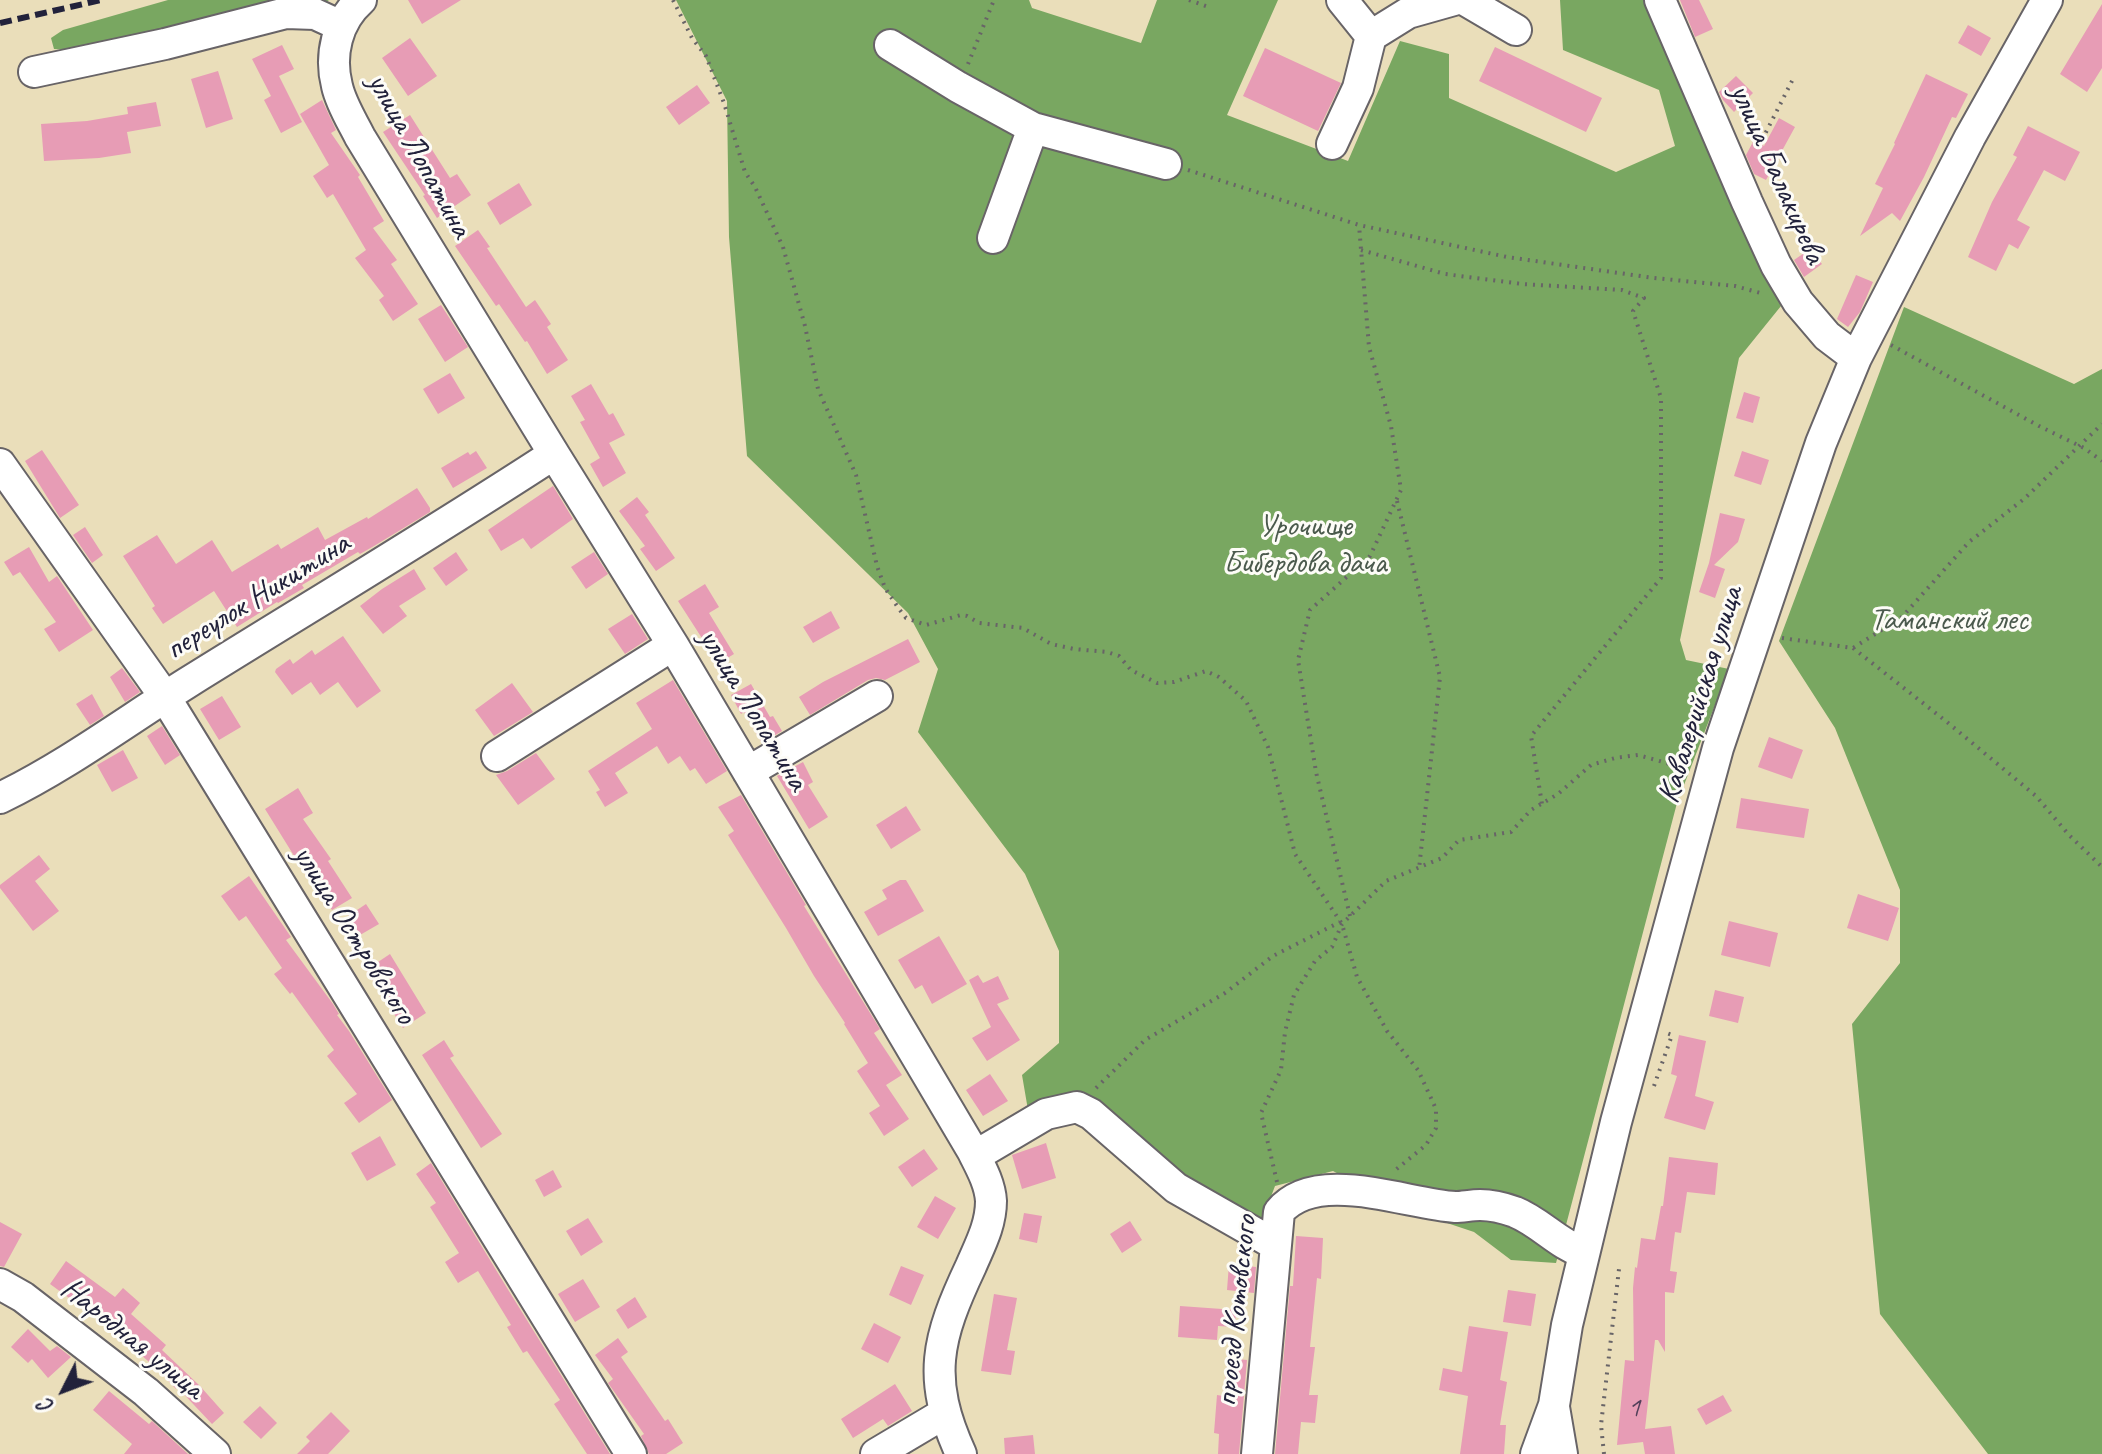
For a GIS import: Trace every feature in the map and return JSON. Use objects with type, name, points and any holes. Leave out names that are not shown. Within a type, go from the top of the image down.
[{"type":"street","points":[[34,72],[165,44],[286,13],[315,14],[341,26],[361,0]]},
{"type":"street","points":[[1342,0],[1371,36]]},
{"type":"street","points":[[1332,144],[1358,88],[1371,36],[1408,13],[1454,0]]},
{"type":"street","points":[[1465,0],[1516,30]]},
{"type":"street","name":"улица Балакирева","points":[[1660,0],[1776,265],[1798,302],[1827,336],[1862,346]]},
{"type":"street","name":"Кавалерийская улица","points":[[1536,1454],[1554,1405],[1567,1325],[1616,1122],[1714,762],[1821,443],[1862,346],[1970,137],[2047,0]]},
{"type":"street","name":"улица Лопатина","points":[[341,26],[334,63],[337,86],[360,137],[673,645],[985,1177],[991,1198],[990,1217],[946,1325],[940,1350],[940,1391],[961,1454]]},
{"type":"street","points":[[890,45],[1033,128],[1166,164]]},
{"type":"street","points":[[993,238],[1033,128]]},
{"type":"street","name":"переулок Никитина","points":[[0,798],[35,781],[554,454]]},
{"type":"street","name":"улица Островского","points":[[0,464],[165,697],[631,1454]]},
{"type":"street","points":[[497,756],[673,645]]},
{"type":"street","points":[[748,772],[877,696]]},
{"type":"street","points":[[975,1156],[1046,1114],[1077,1107],[1091,1114],[1176,1188],[1276,1245]]},
{"type":"street","name":"проезд Котовского","points":[[1257,1454],[1279,1212],[1289,1200],[1315,1191],[1356,1191],[1455,1207],[1501,1207],[1518,1213],[1568,1247],[1584,1253]]},
{"type":"street","name":"Народная улица","points":[[0,1284],[23,1297],[146,1392],[215,1454]]},
{"type":"street","points":[[1554,1405],[1562,1454]]},
{"type":"street","points":[[876,1454],[945,1413]]},
{"type":"path","points":[[673,0],[692,38],[706,56],[745,172],[783,247],[805,326],[818,389],[856,475],[885,588],[906,618],[926,625],[961,615],[979,623],[1023,628],[1051,644],[1119,656],[1131,670],[1157,683],[1174,682],[1206,671],[1219,677],[1246,701],[1268,747],[1295,854],[1341,923],[1357,977],[1387,1031],[1418,1070],[1436,1109],[1436,1128],[1426,1145],[1394,1170],[1386,1184],[1388,1195]]},
{"type":"path","points":[[958,87],[994,0]]},
{"type":"path","points":[[1189,0],[1211,8]]},
{"type":"path","points":[[1749,136],[1762,140],[1793,79]]},
{"type":"path","points":[[1166,164],[1359,225],[1507,257],[1735,286],[1798,302]]},
{"type":"path","points":[[1350,916],[1316,772],[1298,660],[1310,610],[1370,556],[1401,490],[1391,426],[1369,347],[1359,225]]},
{"type":"path","points":[[1361,250],[1445,274],[1522,284],[1622,290],[1644,298],[1633,311],[1661,398],[1661,578],[1531,736],[1542,804]]},
{"type":"path","points":[[1862,346],[2079,446],[2102,461]]},
{"type":"path","points":[[1853,648],[1902,617],[1969,542],[2024,499],[2102,424]]},
{"type":"path","points":[[1396,500],[1440,677],[1419,869]]},
{"type":"path","points":[[1755,638],[1767,636],[1853,648],[2036,796],[2102,867]]},
{"type":"path","points":[[1077,1107],[1145,1040],[1225,993],[1273,956],[1341,923],[1386,881],[1442,858],[1459,840],[1511,832],[1531,810],[1558,794],[1591,765],[1638,755],[1696,771]]},
{"type":"path","points":[[1283,1207],[1261,1113],[1281,1070],[1285,1032],[1294,995],[1315,961],[1332,947],[1341,923]]},
{"type":"path","points":[[1604,1454],[1601,1425],[1619,1269]]},
{"type":"green space","points":[[168,0],[329,0],[289,3],[88,51],[54,49],[51,38],[63,30]]},
{"type":"green space","name":"Урочище Бибердова дача","points":[[676,0],[1029,0],[1032,8],[1141,43],[1157,0],[1278,0],[1227,115],[1348,161],[1400,41],[1449,54],[1449,98],[1616,172],[1675,146],[1659,90],[1563,50],[1560,0],[1647,0],[1709,134],[1781,306],[1739,358],[1680,640],[1686,660],[1729,669],[1677,803],[1556,1263],[1511,1260],[1474,1232],[1405,1209],[1333,1171],[1275,1186],[1261,1223],[1199,1190],[1086,1097],[1028,1110],[1022,1075],[1059,1043],[1059,951],[1025,874],[918,732],[938,669],[908,613],[747,456],[729,237],[727,101]]},
{"type":"green space","name":"Таманский лес","points":[[1904,307],[2074,384],[2102,369],[2102,1454],[1988,1454],[1880,1314],[1852,1024],[1900,963],[1900,890],[1835,728],[1779,641]]},
{"type":"building","points":[[408,0],[461,0],[422,24]]},
{"type":"building","points":[[1680,0],[1699,0],[1713,29],[1695,37]]},
{"type":"building","points":[[2102,4],[2102,68],[2087,92],[2060,74]]},
{"type":"building","points":[[1968,25],[1991,38],[1981,56],[1958,43]]},
{"type":"building","points":[[410,38],[437,76],[408,96],[382,58]]},
{"type":"building","points":[[282,45],[294,69],[279,76],[302,122],[281,133],[264,100],[271,96],[252,59]]},
{"type":"building","points":[[1495,47],[1602,98],[1586,132],[1479,81]]},
{"type":"building","points":[[1265,48],[1341,83],[1318,131],[1243,96]]},
{"type":"building","points":[[218,71],[233,119],[206,128],[191,79]]},
{"type":"building","points":[[1926,74],[1968,94],[1956,118],[1952,117],[1900,221],[1892,213],[1860,236],[1883,188],[1875,184]]},
{"type":"building","points":[[1736,76],[1753,93],[1734,112],[1719,92]]},
{"type":"building","points":[[697,85],[710,103],[679,125],[666,107]]},
{"type":"building","points":[[322,100],[336,130],[331,133],[360,175],[358,177],[384,221],[373,228],[397,260],[391,264],[418,304],[393,321],[379,300],[384,296],[355,258],[366,250],[333,194],[327,198],[313,176],[329,165],[300,114]]},
{"type":"building","points":[[156,102],[161,126],[127,132],[131,153],[44,161],[41,124],[128,114],[127,107]]},
{"type":"building","points":[[410,115],[450,178],[457,174],[471,195],[437,218],[383,132]]},
{"type":"building","points":[[1779,118],[1795,127],[1766,180],[1754,174],[1746,155],[1754,140],[1764,146]]},
{"type":"building","points":[[2028,126],[2080,152],[2065,181],[2044,170],[2017,220],[2030,227],[2018,249],[2009,244],[1996,271],[1968,257],[1992,202],[2017,157],[2013,155]]},
{"type":"building","points":[[519,183],[532,205],[500,225],[487,203]]},
{"type":"building","points":[[478,230],[526,307],[535,300],[551,324],[547,327],[568,360],[547,374],[527,341],[499,304],[496,306],[455,246]]},
{"type":"building","points":[[1810,249],[1822,264],[1804,277],[1794,260]]},
{"type":"building","points":[[1856,275],[1873,282],[1860,312],[1848,327],[1837,319]]},
{"type":"building","points":[[441,305],[468,347],[445,362],[418,319]]},
{"type":"building","points":[[450,373],[465,398],[438,414],[423,389]]},
{"type":"building","points":[[591,384],[625,435],[609,443],[626,473],[603,487],[590,464],[600,458],[580,422],[585,420],[571,396]]},
{"type":"building","points":[[1744,392],[1760,397],[1753,423],[1736,418]]},
{"type":"building","points":[[42,450],[79,505],[60,518],[25,461]]},
{"type":"building","points":[[476,451],[487,468],[453,488],[441,468],[468,452],[470,455]]},
{"type":"building","points":[[1742,451],[1769,460],[1761,485],[1734,476]]},
{"type":"building","points":[[553,486],[573,519],[531,549],[523,538],[501,551],[488,530]]},
{"type":"building","points":[[417,488],[430,512],[302,585],[304,588],[237,627],[214,591],[163,624],[123,556],[157,535],[176,564],[212,540],[232,572],[278,544],[281,549],[318,527],[325,540],[368,519]]},
{"type":"building","points":[[637,497],[649,512],[645,515],[675,558],[656,571],[640,549],[645,546],[619,511]]},
{"type":"building","points":[[1720,513],[1745,519],[1738,542],[1714,565],[1725,569],[1715,598],[1699,592]]},
{"type":"building","points":[[85,527],[103,555],[92,563],[73,535]]},
{"type":"building","points":[[29,547],[49,582],[57,576],[93,630],[59,652],[44,629],[56,622],[20,572],[13,576],[4,562]]},
{"type":"building","points":[[456,552],[468,570],[446,586],[433,568]]},
{"type":"building","points":[[594,552],[608,574],[586,589],[571,567]]},
{"type":"building","points":[[414,569],[426,589],[399,606],[407,616],[383,634],[360,606]]},
{"type":"building","points":[[705,584],[719,607],[709,613],[734,654],[716,665],[678,601]]},
{"type":"building","points":[[831,611],[840,628],[813,643],[803,627]]},
{"type":"building","points":[[632,614],[648,639],[625,654],[608,629]]},
{"type":"building","points":[[343,636],[381,691],[357,708],[338,682],[320,695],[311,682],[292,695],[275,672],[276,669],[290,659],[293,664],[312,650],[315,655]]},
{"type":"building","points":[[908,639],[920,662],[885,680],[868,680],[810,715],[799,697]]},
{"type":"building","points":[[122,668],[140,692],[125,702],[110,677]]},
{"type":"building","points":[[673,680],[727,771],[706,784],[695,768],[690,771],[680,756],[668,764],[657,746],[615,773],[628,793],[605,807],[596,792],[600,790],[588,771],[652,729],[636,703]]},
{"type":"building","points":[[512,683],[533,712],[494,736],[475,710]]},
{"type":"building","points":[[751,684],[782,731],[762,743],[731,695]]},
{"type":"building","points":[[92,694],[104,716],[90,725],[76,704]]},
{"type":"building","points":[[222,696],[241,727],[219,740],[200,709]]},
{"type":"building","points":[[162,726],[180,755],[165,765],[147,736]]},
{"type":"building","points":[[1769,737],[1803,750],[1792,779],[1758,767]]},
{"type":"building","points":[[123,750],[138,778],[112,792],[97,765]]},
{"type":"building","points":[[536,753],[555,779],[518,805],[496,775]]},
{"type":"building","points":[[803,762],[813,782],[808,785],[828,817],[809,829],[777,776]]},
{"type":"building","points":[[298,788],[313,813],[303,819],[331,859],[328,861],[352,898],[332,910],[265,809]]},
{"type":"building","points":[[741,795],[804,906],[880,1029],[874,1033],[902,1075],[886,1085],[909,1119],[884,1136],[869,1113],[880,1106],[857,1071],[868,1063],[728,835],[734,831],[718,807]]},
{"type":"building","points":[[1741,798],[1809,809],[1804,838],[1736,828]]},
{"type":"building","points":[[906,806],[921,830],[891,849],[876,825]]},
{"type":"building","points":[[39,855],[50,869],[35,881],[59,911],[33,931],[0,885]]},
{"type":"building","points":[[249,876],[291,937],[286,940],[333,1004],[392,1100],[359,1123],[344,1103],[357,1094],[327,1056],[334,1050],[292,992],[290,994],[274,974],[282,968],[246,916],[239,921],[221,896]]},
{"type":"building","points":[[906,880],[924,911],[878,936],[864,912],[887,899],[882,890]]},
{"type":"building","points":[[1858,894],[1899,908],[1888,941],[1847,928]]},
{"type":"building","points":[[366,904],[379,924],[360,935],[348,916]]},
{"type":"building","points":[[1729,921],[1778,933],[1770,967],[1721,955]]},
{"type":"building","points":[[939,936],[967,984],[932,1004],[922,985],[915,989],[898,960]]},
{"type":"building","points":[[390,954],[426,1013],[403,1028],[366,970]]},
{"type":"building","points":[[978,975],[983,983],[998,976],[1009,999],[997,1004],[1020,1040],[987,1061],[972,1038],[991,1027],[969,980]]},
{"type":"building","points":[[1715,990],[1744,997],[1738,1023],[1709,1016]]},
{"type":"building","points":[[1679,1035],[1706,1041],[1695,1096],[1714,1102],[1705,1130],[1664,1118],[1677,1076],[1671,1074]]},
{"type":"building","points":[[444,1040],[454,1056],[450,1058],[502,1134],[481,1148],[422,1055]]},
{"type":"building","points":[[990,1074],[1008,1101],[983,1116],[966,1090]]},
{"type":"building","points":[[380,1136],[396,1165],[367,1181],[351,1153]]},
{"type":"building","points":[[1046,1143],[1056,1178],[1022,1189],[1012,1155]]},
{"type":"building","points":[[924,1149],[938,1169],[912,1187],[898,1167]]},
{"type":"building","points":[[1669,1157],[1718,1163],[1715,1195],[1687,1192],[1681,1233],[1675,1232],[1670,1271],[1677,1272],[1674,1293],[1665,1292],[1665,1352],[1655,1340],[1645,1429],[1671,1426],[1675,1454],[1645,1454],[1643,1442],[1617,1445],[1625,1360],[1634,1361],[1635,1267],[1641,1238],[1655,1240]]},
{"type":"building","points":[[431,1163],[610,1454],[587,1454],[554,1404],[560,1400],[527,1351],[523,1353],[507,1327],[511,1325],[478,1271],[458,1283],[445,1262],[459,1253],[430,1207],[436,1203],[416,1174]]},
{"type":"building","points":[[553,1170],[562,1187],[544,1197],[535,1180]]},
{"type":"building","points":[[935,1196],[956,1208],[938,1239],[917,1227]]},
{"type":"building","points":[[1024,1213],[1042,1216],[1037,1243],[1019,1239]]},
{"type":"building","points":[[588,1218],[603,1242],[581,1256],[566,1231]]},
{"type":"building","points":[[1130,1221],[1142,1240],[1122,1253],[1110,1234]]},
{"type":"building","points":[[0,1222],[22,1234],[4,1267],[0,1266]]},
{"type":"building","points":[[1296,1236],[1323,1238],[1321,1279],[1317,1278],[1310,1347],[1315,1347],[1309,1395],[1318,1395],[1315,1423],[1301,1422],[1298,1454],[1275,1454],[1290,1286],[1293,1286]]},
{"type":"building","points":[[66,1261],[115,1297],[123,1288],[140,1303],[131,1314],[166,1345],[162,1350],[224,1413],[212,1424],[177,1387],[78,1300],[76,1303],[50,1284]]},
{"type":"building","points":[[1229,1264],[1256,1267],[1254,1293],[1227,1290]]},
{"type":"building","points":[[901,1266],[924,1275],[911,1305],[889,1295]]},
{"type":"building","points":[[583,1279],[600,1307],[575,1322],[558,1294]]},
{"type":"building","points":[[1508,1290],[1536,1294],[1531,1326],[1503,1322]]},
{"type":"building","points":[[994,1294],[1017,1298],[1007,1350],[1015,1351],[1011,1375],[981,1371]]},
{"type":"building","points":[[635,1297],[647,1317],[628,1329],[616,1310]]},
{"type":"building","points":[[1180,1306],[1236,1310],[1235,1327],[1218,1326],[1217,1340],[1178,1337]]},
{"type":"building","points":[[874,1323],[901,1337],[888,1363],[861,1349]]},
{"type":"building","points":[[1469,1326],[1508,1332],[1500,1380],[1507,1382],[1500,1425],[1506,1425],[1504,1454],[1460,1454],[1468,1396],[1439,1390],[1443,1368],[1462,1372]]},
{"type":"building","points":[[28,1329],[50,1351],[57,1346],[71,1357],[48,1378],[32,1359],[28,1363],[11,1347]]},
{"type":"building","points":[[618,1338],[628,1352],[621,1357],[683,1443],[666,1454],[649,1454],[641,1436],[644,1434],[608,1383],[613,1379],[595,1355]]},
{"type":"building","points":[[1228,1358],[1247,1360],[1239,1454],[1218,1454],[1219,1434],[1214,1433],[1217,1395],[1223,1396]]},
{"type":"building","points":[[895,1384],[912,1411],[888,1426],[883,1419],[853,1438],[841,1419]]},
{"type":"building","points":[[109,1391],[149,1424],[152,1421],[188,1454],[124,1454],[132,1444],[93,1410]]},
{"type":"building","points":[[1723,1395],[1732,1411],[1706,1425],[1697,1409]]},
{"type":"building","points":[[260,1406],[277,1423],[261,1439],[243,1422]]},
{"type":"building","points":[[331,1412],[350,1431],[328,1454],[297,1454],[310,1441],[306,1437]]},
{"type":"building","points":[[1033,1435],[1035,1454],[1005,1454],[1004,1438]]},
{"type":"railway","points":[[0,23],[101,0]]}]
